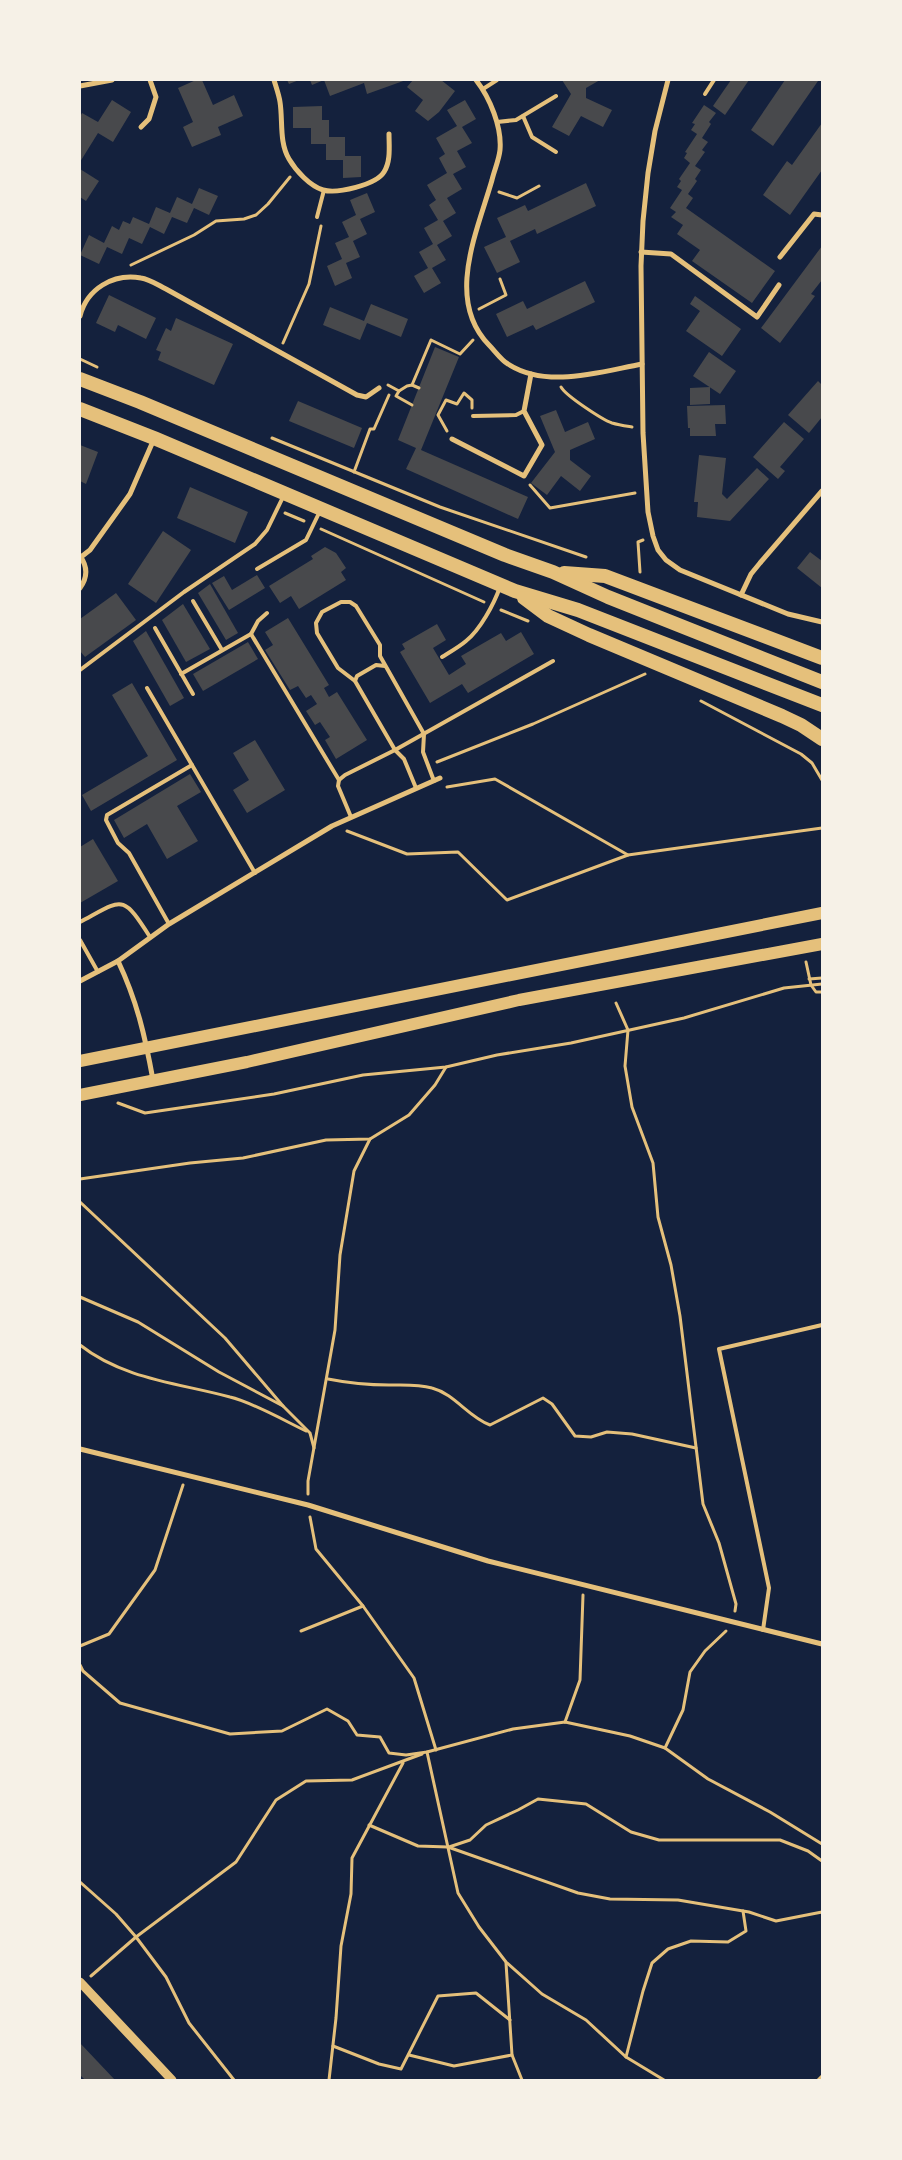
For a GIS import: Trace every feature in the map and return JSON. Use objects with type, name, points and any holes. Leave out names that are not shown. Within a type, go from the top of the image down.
[{"type":"highway","points":[[80,379],[150,406],[505,555],[553,572],[608,597],[822,682]]},
{"type":"highway","points":[[80,409],[154,438],[515,591],[578,610],[822,705]]},
{"type":"highway","points":[[553,572],[605,576],[822,658]]},
{"type":"highway","points":[[515,591],[548,616],[644,659],[782,716],[801,725],[822,739]]},
{"type":"main road","points":[[80,1061],[822,913]]},
{"type":"main road","points":[[80,1095],[247,1062],[519,1000],[822,944]]},
{"type":"street","points":[[80,86],[112,80]]},
{"type":"street","points":[[141,127],[149,119],[156,97],[150,80]]},
{"type":"street","points":[[274,80],[280,102],[283,144],[288,158],[296,170],[324,190],[361,186],[384,172],[388,160],[389,134]]},
{"type":"street","points":[[476,80],[483,89],[498,122],[500,150],[466,269],[467,306],[479,335],[507,364],[531,374],[556,378],[642,364]]},
{"type":"street","points":[[668,80],[655,130],[648,173],[641,252],[643,433],[648,512],[653,536],[658,550],[666,560],[680,570],[788,614],[822,622]]},
{"type":"street","points":[[780,257],[814,214],[822,215]]},
{"type":"street","points":[[641,252],[671,254],[757,317],[779,285]]},
{"type":"street","points":[[80,316],[81,305],[104,283],[124,277],[142,278],[166,289],[278,353],[357,395],[366,397],[379,388]]},
{"type":"street","points":[[452,439],[524,476],[542,445],[524,411],[531,374]]},
{"type":"street","points":[[80,588],[87,572],[81,556],[90,550],[130,494],[154,438]]},
{"type":"street","points":[[741,595],[751,574],[822,491]]},
{"type":"street","points":[[80,981],[118,961],[169,924],[332,826],[440,778]]},
{"type":"street","points":[[118,961],[132,991],[147,1047],[153,1081]]},
{"type":"street","points":[[80,1449],[308,1505],[488,1561],[822,1644]]},
{"type":"street","points":[[81,1983],[172,2080]]},
{"type":"lane","points":[[483,89],[497,80]]},
{"type":"lane","points":[[705,94],[714,80]]},
{"type":"lane","points":[[498,122],[516,120],[556,96]]},
{"type":"lane","points":[[523,116],[532,137],[556,152]]},
{"type":"lane","points":[[317,217],[324,190]]},
{"type":"lane","points":[[473,416],[516,414],[524,411]]},
{"type":"lane","points":[[80,670],[184,592],[255,544],[267,530],[285,494]]},
{"type":"lane","points":[[257,569],[306,540],[320,508]]},
{"type":"lane","points":[[442,657],[467,641],[493,606],[501,585]]},
{"type":"lane","points":[[193,601],[222,650]]},
{"type":"lane","points":[[416,788],[404,760],[394,750],[355,681],[338,668],[317,633],[316,623],[318,616],[334,604],[350,602],[356,606],[380,645],[380,656],[424,734],[423,752],[434,781]]},
{"type":"lane","points":[[181,674],[250,634],[267,613]]},
{"type":"lane","points":[[155,628],[193,694]]},
{"type":"lane","points":[[250,634],[339,780]]},
{"type":"lane","points":[[351,817],[338,786],[339,780],[345,775],[424,734],[553,661]]},
{"type":"lane","points":[[355,681],[357,676],[376,665],[385,666]]},
{"type":"lane","points":[[147,688],[255,873]]},
{"type":"lane","points":[[169,924],[129,853],[118,843],[106,820],[107,815],[192,765]]},
{"type":"lane","points":[[80,922],[116,902],[123,904],[134,912],[150,937]]},
{"type":"lane","points":[[80,940],[98,972]]},
{"type":"lane","points":[[763,1630],[769,1588],[719,1348],[822,1325]]},
{"type":"path","points":[[124,277],[131,264],[194,234],[216,221],[244,220],[256,215],[268,204],[296,170]]},
{"type":"path","points":[[489,189],[517,198],[539,186]]},
{"type":"path","points":[[278,353],[309,284],[322,223],[317,217]]},
{"type":"path","points":[[470,313],[506,295],[500,279]]},
{"type":"path","points":[[412,385],[431,340],[460,354],[479,335]]},
{"type":"path","points":[[80,359],[102,369]]},
{"type":"path","points":[[556,378],[564,394],[572,400],[611,423],[632,427]]},
{"type":"path","points":[[379,388],[388,385],[400,391]]},
{"type":"path","points":[[412,404],[396,396],[407,386],[412,385],[419,388]]},
{"type":"path","points":[[354,472],[370,429],[374,429],[389,394],[379,388]]},
{"type":"path","points":[[452,439],[437,415],[444,399],[457,404],[464,393],[472,400],[473,416]]},
{"type":"path","points":[[264,435],[440,507],[589,558]]},
{"type":"path","points":[[524,476],[532,490],[550,508],[636,493]]},
{"type":"path","points":[[278,510],[534,624]]},
{"type":"path","points":[[638,542],[640,573]]},
{"type":"path","points":[[628,855],[495,779],[444,787],[436,769],[437,762],[533,724],[645,674]]},
{"type":"path","points":[[694,696],[801,754],[812,762],[822,780]]},
{"type":"path","points":[[332,826],[407,854],[458,852],[507,900],[628,855],[822,828]]},
{"type":"path","points":[[806,963],[811,985],[816,992],[822,992]]},
{"type":"path","points":[[809,979],[822,978]]},
{"type":"path","points":[[115,1102],[145,1113],[265,1095],[362,1075],[446,1067],[497,1055],[571,1043],[684,1018],[784,988],[822,984]]},
{"type":"path","points":[[616,1003],[628,1030],[625,1066],[632,1107],[652,1163],[658,1217],[671,1265],[680,1316],[703,1504],[722,1552],[736,1604],[735,1623],[704,1651],[690,1672],[683,1710],[665,1748]]},
{"type":"path","points":[[80,1179],[190,1162],[243,1158],[326,1140],[370,1139],[409,1115],[435,1085],[446,1067]]},
{"type":"path","points":[[370,1139],[354,1171],[340,1256],[335,1330],[328,1379],[308,1481],[308,1505],[316,1550],[362,1606],[414,1678],[436,1750]]},
{"type":"path","points":[[80,1202],[225,1338],[283,1406],[310,1433],[315,1449]]},
{"type":"path","points":[[80,1297],[138,1322],[219,1372],[283,1406]]},
{"type":"path","points":[[80,1345],[124,1370],[168,1384],[232,1397],[310,1433]]},
{"type":"path","points":[[328,1379],[351,1384],[409,1384],[434,1388],[449,1396],[480,1422],[490,1425],[543,1398],[552,1404],[575,1436],[590,1437],[607,1432],[696,1448]]},
{"type":"path","points":[[80,1646],[109,1634],[155,1570],[186,1476]]},
{"type":"path","points":[[566,1722],[580,1680],[584,1586]]},
{"type":"path","points":[[300,1631],[362,1606]]},
{"type":"path","points":[[80,1665],[83,1671],[120,1703],[230,1734],[282,1731],[327,1709],[348,1721],[357,1735],[380,1737],[389,1753],[406,1755],[436,1750],[513,1729],[566,1722],[630,1736],[665,1748],[708,1779],[770,1812],[822,1844]]},
{"type":"path","points":[[81,1983],[136,1937],[236,1862],[276,1800],[306,1781],[352,1780],[427,1752]]},
{"type":"path","points":[[427,1752],[458,1893],[479,1927],[506,1962],[542,1994],[586,2020],[626,2057],[664,2080]]},
{"type":"path","points":[[330,2080],[341,1946],[351,1894],[352,1858],[403,1762]]},
{"type":"path","points":[[448,1847],[470,1840],[486,1825],[538,1799],[586,1804],[631,1832],[659,1840],[780,1840],[808,1851],[822,1861]]},
{"type":"path","points":[[370,1825],[418,1846],[448,1847],[578,1893],[610,1899],[678,1900],[743,1911],[776,1921],[822,1912]]},
{"type":"path","points":[[80,1882],[116,1914],[136,1937],[166,1977],[189,2023],[234,2080]]},
{"type":"path","points":[[626,2057],[652,1963],[668,1949],[691,1941],[728,1942],[746,1931],[743,1911]]},
{"type":"path","points":[[506,1962],[512,2055],[522,2080]]},
{"type":"path","points":[[334,2046],[378,2064],[401,2069],[438,1996],[476,1993],[510,2020]]},
{"type":"path","points":[[409,2055],[454,2066],[512,2055]]},
{"type":"path","points":[[818,2080],[822,2076]]},
{"type":"building","points":[[196,80],[202,80],[213,105],[234,95],[243,116],[218,127],[221,135],[192,147],[183,127],[193,122],[178,88]]},
{"type":"building","points":[[287,80],[299,80],[289,84]]},
{"type":"building","points":[[310,80],[324,80],[312,85]]},
{"type":"building","points":[[324,80],[406,80],[367,94],[364,83],[330,96]]},
{"type":"building","points":[[413,80],[441,80],[455,91],[439,112],[428,121],[415,111],[423,100],[407,87]]},
{"type":"building","points":[[562,80],[600,80],[586,88],[586,98],[612,110],[603,127],[581,116],[569,136],[552,127],[571,94]]},
{"type":"building","points":[[731,80],[749,80],[725,115],[713,106]]},
{"type":"building","points":[[785,80],[818,81],[773,146],[751,130]]},
{"type":"building","points":[[112,100],[131,112],[113,142],[98,133],[80,162],[80,117],[82,113],[98,122]]},
{"type":"building","points":[[465,100],[476,119],[462,127],[472,143],[457,151],[466,167],[453,174],[462,189],[447,198],[456,213],[443,221],[452,236],[437,245],[446,260],[432,268],[441,283],[424,293],[414,276],[428,268],[419,252],[433,244],[424,228],[438,220],[429,205],[436,200],[427,185],[447,173],[439,158],[445,154],[436,138],[457,126],[447,110]]},
{"type":"building","points":[[704,105],[716,113],[709,122],[711,124],[702,138],[708,142],[702,150],[705,152],[695,166],[701,170],[695,179],[697,181],[688,194],[693,198],[686,208],[775,271],[752,303],[692,261],[700,250],[677,234],[683,225],[671,217],[676,212],[670,208],[682,190],[677,187],[681,181],[679,179],[690,163],[684,158],[687,153],[685,152],[697,134],[691,130],[695,124],[692,123]]},
{"type":"building","points":[[322,106],[322,120],[329,120],[329,137],[345,137],[345,156],[361,156],[361,177],[343,178],[343,160],[326,160],[326,144],[311,144],[311,128],[293,128],[293,107]]},
{"type":"building","points":[[822,123],[822,170],[790,215],[763,195],[787,161],[792,165]]},
{"type":"building","points":[[80,169],[99,181],[86,201],[80,197]]},
{"type":"building","points":[[586,183],[596,206],[537,234],[535,229],[510,241],[520,262],[497,273],[484,247],[506,237],[497,218],[525,205],[528,211]]},
{"type":"building","points":[[199,188],[218,196],[209,215],[194,208],[187,223],[172,217],[164,234],[150,227],[142,244],[129,238],[122,254],[107,247],[99,264],[80,255],[89,235],[104,243],[112,226],[119,230],[123,221],[130,224],[133,217],[149,224],[156,207],[170,213],[177,197],[192,204]]},
{"type":"building","points":[[367,193],[375,212],[360,219],[367,234],[353,241],[360,257],[346,263],[352,278],[335,286],[327,266],[342,259],[335,243],[349,237],[342,222],[356,215],[350,200]]},
{"type":"building","points":[[822,246],[822,280],[811,294],[815,296],[780,343],[761,328]]},
{"type":"building","points":[[585,281],[595,302],[536,330],[533,325],[507,337],[496,314],[523,301],[527,309]]},
{"type":"building","points":[[109,295],[156,318],[146,339],[118,325],[115,332],[96,323]]},
{"type":"building","points":[[695,296],[741,329],[722,356],[686,331],[700,311],[690,304]]},
{"type":"building","points":[[371,304],[408,319],[401,337],[367,323],[360,340],[323,325],[330,307],[364,321]]},
{"type":"building","points":[[176,318],[233,344],[214,385],[158,360],[161,352],[156,350],[166,328],[171,331]]},
{"type":"building","points":[[435,347],[459,357],[421,450],[528,497],[518,519],[406,469],[416,448],[398,440]]},
{"type":"building","points":[[709,352],[736,371],[720,394],[693,376]]},
{"type":"building","points":[[818,381],[822,385],[822,417],[809,433],[788,415]]},
{"type":"building","points":[[710,387],[710,404],[690,405],[690,388]]},
{"type":"building","points":[[298,401],[362,428],[354,448],[289,421]]},
{"type":"building","points":[[725,405],[726,424],[715,424],[716,436],[690,436],[687,406]]},
{"type":"building","points":[[556,410],[565,432],[588,422],[595,439],[570,450],[570,460],[591,476],[580,491],[561,476],[547,495],[531,483],[555,452],[540,416]]},
{"type":"building","points":[[784,422],[804,439],[780,467],[785,471],[778,479],[753,457]]},
{"type":"building","points":[[80,445],[98,452],[86,484],[80,481]]},
{"type":"building","points":[[699,455],[726,458],[722,494],[727,499],[757,468],[769,479],[730,521],[697,517],[698,502],[694,502]]},
{"type":"building","points":[[190,487],[248,512],[235,543],[177,518]]},
{"type":"building","points":[[163,531],[191,550],[156,603],[128,584]]},
{"type":"building","points":[[325,547],[336,553],[346,568],[341,572],[346,580],[299,609],[291,596],[280,603],[269,586],[313,559],[311,556]]},
{"type":"building","points":[[810,552],[822,561],[822,588],[797,568]]},
{"type":"building","points":[[257,575],[265,588],[229,610],[212,583],[224,576],[232,590]]},
{"type":"building","points":[[210,584],[238,633],[226,640],[198,593]]},
{"type":"building","points":[[116,593],[136,620],[85,657],[80,651],[80,619]]},
{"type":"building","points":[[183,604],[210,649],[186,662],[162,620]]},
{"type":"building","points":[[288,618],[329,685],[324,688],[329,697],[337,692],[367,740],[336,759],[325,740],[330,737],[320,722],[315,725],[306,711],[317,704],[311,695],[306,698],[298,686],[290,690],[265,650],[273,645],[265,632]]},
{"type":"building","points":[[437,624],[446,640],[433,648],[449,675],[466,664],[461,656],[501,633],[506,641],[521,632],[534,654],[468,693],[462,684],[430,703],[400,652],[405,649],[402,644]]},
{"type":"building","points":[[146,631],[184,698],[170,706],[133,641]]},
{"type":"building","points":[[248,642],[258,659],[203,691],[193,674]]},
{"type":"building","points":[[132,683],[177,760],[91,811],[82,795],[148,756],[112,695]]},
{"type":"building","points":[[255,740],[285,790],[247,813],[233,790],[249,780],[233,753]]},
{"type":"building","points":[[190,774],[201,792],[177,806],[198,841],[167,859],[147,824],[124,838],[114,820]]},
{"type":"building","points":[[93,839],[118,881],[80,903],[80,847]]},
{"type":"building","points":[[80,2043],[115,2080],[85,2080],[80,2075]]}]
